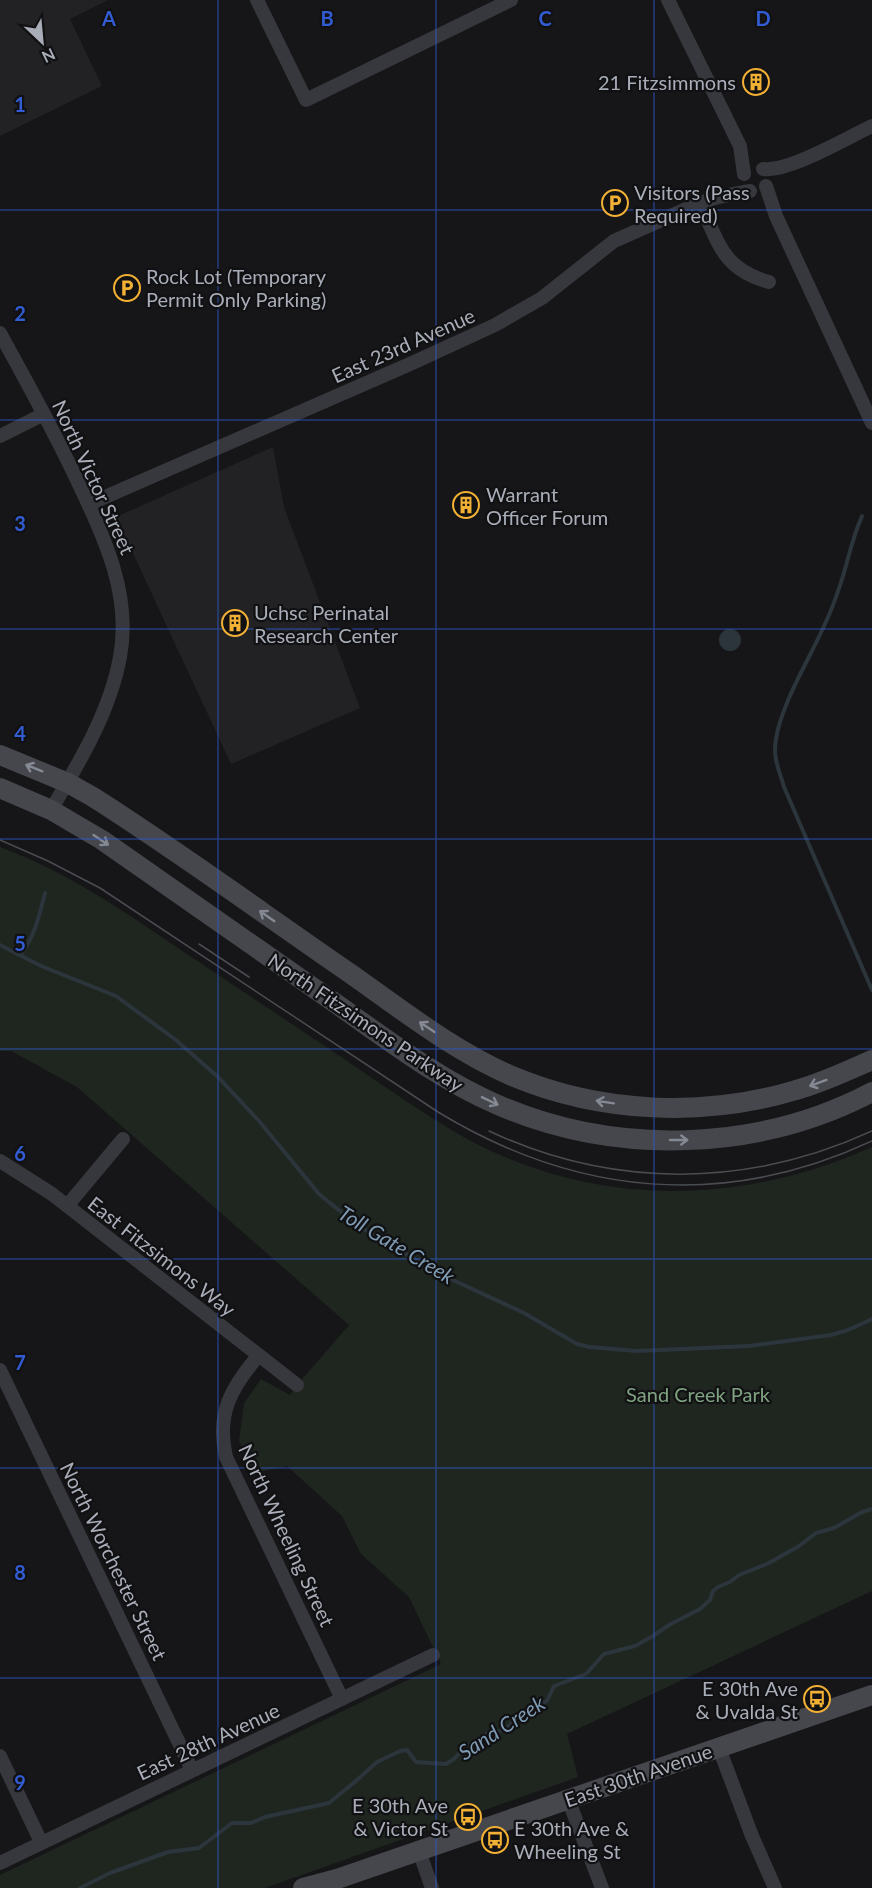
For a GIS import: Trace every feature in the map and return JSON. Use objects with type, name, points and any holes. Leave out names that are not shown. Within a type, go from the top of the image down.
[{"type":"main road","name":"North Fitzsimons Parkway","points":[[0,755],[68,783],[120,814],[447,1041],[503,1072],[541,1086],[581,1098],[629,1106],[660,1108],[713,1106],[744,1103],[795,1091],[872,1060]]},
{"type":"main road","name":"North Fitzsimons Parkway","points":[[0,788],[51,810],[102,840],[438,1073],[490,1101],[531,1117],[596,1134],[626,1138],[716,1139],[749,1135],[806,1120],[872,1092]]},
{"type":"main road","name":"East 30th Avenue","points":[[303,1888],[337,1879],[871,1698]]},
{"type":"main road","name":"East 30th Avenue","points":[[319,1888],[337,1879]]},
{"type":"street","points":[[257,0],[306,100],[511,0]]},
{"type":"street","points":[[669,0],[740,146],[768,176],[767,185],[776,216],[872,423]]},
{"type":"street","points":[[744,175],[749,168],[772,169],[797,161],[872,126]]},
{"type":"street","points":[[740,146],[745,186],[776,216]]},
{"type":"street","points":[[752,191],[760,191],[797,161]]},
{"type":"street","name":"East 23rd Avenue","points":[[718,197],[744,175]]},
{"type":"street","name":"East 23rd Avenue","points":[[89,504],[495,325],[554,289],[614,241],[700,203],[752,191]]},
{"type":"street","points":[[700,203],[729,260],[743,273],[769,282]]},
{"type":"street","name":"North Victor Street","points":[[0,333],[89,504],[108,549],[118,582],[123,617],[118,667],[104,710],[68,783],[51,810]]},
{"type":"street","points":[[0,436],[44,414]]},
{"type":"street","points":[[67,1206],[123,1139]]},
{"type":"street","name":"East Fitzsimons Way","points":[[0,1161],[52,1194],[297,1385]]},
{"type":"street","name":"North Wheeling Street","points":[[258,1356],[244,1372],[227,1403],[222,1422],[226,1457],[342,1699]]},
{"type":"street","name":"North Worchester Street","points":[[0,1370],[192,1770]]},
{"type":"street","name":"East 28th Avenue","points":[[0,1863],[433,1655]]},
{"type":"street","points":[[719,1748],[752,1836],[775,1888]]},
{"type":"street","points":[[0,1756],[41,1842]]},
{"type":"street","points":[[568,1799],[602,1888]]},
{"type":"street","points":[[419,1851],[432,1888]]},
{"type":"shaded area","points":[[0,0],[108,0],[70,19],[102,86],[0,136]]},
{"type":"shaded area","points":[[273,447],[284,507],[360,708],[231,764],[116,517]]},
{"type":"shaded area","points":[[730,629],[738,632],[741,640],[738,648],[730,651],[722,648],[719,640],[722,632]]},
{"type":"green space","name":"Sand Creek Park","points":[[0,847],[47,867],[92,892],[436,1120],[467,1139],[516,1162],[566,1178],[617,1187],[668,1191],[720,1189],[771,1180],[822,1166],[872,1147],[872,1591],[567,1734],[578,1777],[265,1888],[0,1888],[0,1875],[441,1664],[409,1597],[361,1554],[342,1516],[287,1466],[254,1473],[239,1441],[244,1403],[261,1379],[290,1395],[349,1325],[77,1087],[11,1051],[0,1051]]},
{"type":"waterway","points":[[862,516],[832,608],[784,711],[775,751],[784,787],[872,990]]},
{"type":"waterway","points":[[20,955],[33,934],[45,893]]},
{"type":"waterway","name":"Toll Gate Creek","points":[[0,945],[41,966],[116,996],[176,1040],[218,1077],[259,1121],[319,1194],[357,1225],[440,1274],[524,1313],[577,1344],[637,1351],[749,1346],[831,1335],[872,1319]]},
{"type":"waterway","name":"Sand Creek","points":[[80,1888],[110,1873],[168,1852],[199,1848],[232,1823],[251,1823],[265,1817],[329,1803],[377,1762],[400,1751],[407,1750],[416,1762],[446,1764],[464,1748],[488,1733],[504,1730],[525,1711],[547,1701],[554,1686],[586,1674],[604,1654],[635,1646],[700,1609],[710,1600],[713,1591],[718,1587],[739,1575],[767,1564],[799,1546],[816,1533],[834,1528],[872,1509]]},
{"type":"tram line","points":[[0,840],[48,861],[100,888],[438,1112],[490,1140],[543,1162],[597,1176],[651,1184],[706,1184],[761,1177],[817,1163],[872,1141]]},
{"type":"tram line","points":[[199,944],[249,977]]},
{"type":"tram line","points":[[489,1131],[536,1150],[584,1163],[632,1172],[680,1174],[729,1171],[777,1163],[825,1150],[872,1131]]},
{"type":"place","name":"21 Fitzsimmons","points":[[756,82]]},
{"type":"place","name":"Visitors (Pass Required)","points":[[615,203]]},
{"type":"place","name":"Rock Lot (Temporary Permit Only Parking)","points":[[127,288]]},
{"type":"place","name":"Warrant Officer Forum","points":[[466,505]]},
{"type":"place","name":"Uchsc Perinatal Research Center","points":[[235,623]]},
{"type":"place","name":"E 30th Ave & Uvalda St","points":[[817,1699]]},
{"type":"place","name":"E 30th Ave & Victor St","points":[[468,1817]]},
{"type":"place","name":"E 30th Ave & Wheeling St","points":[[495,1840]]}]
